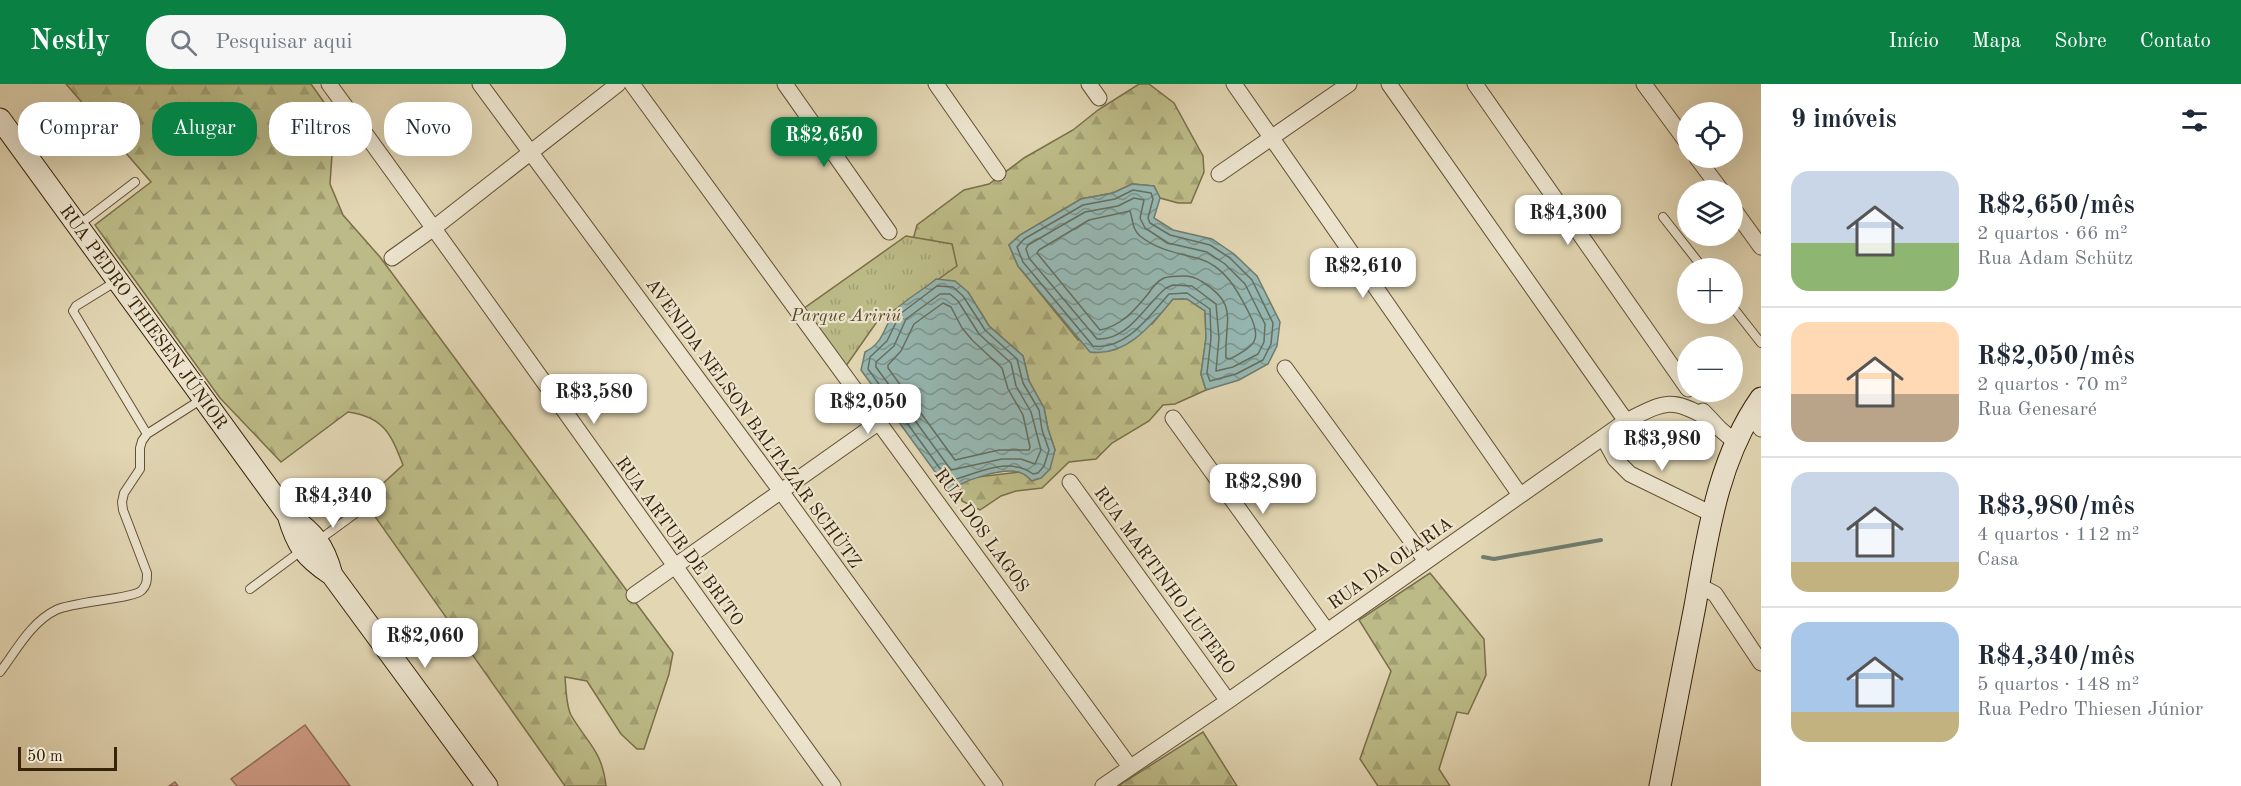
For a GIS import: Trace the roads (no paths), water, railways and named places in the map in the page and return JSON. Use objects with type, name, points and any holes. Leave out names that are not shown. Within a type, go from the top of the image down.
[{"type":"main road","name":"RUA PEDRO THIESEN JÚNIOR","points":[[0,119],[487,786]]},
{"type":"main road","points":[[1660,786],[1712,514],[1735,441],[1757,414]]},
{"type":"street","name":"RUA ARTUR DE BRITO","points":[[329,84],[833,786]]},
{"type":"street","name":"AVENIDA NELSON BALTAZAR SCHÜTZ","points":[[480,84],[995,786]]},
{"type":"street","points":[[392,258],[434,228],[618,84]]},
{"type":"street","name":"RUA DOS LAGOS","points":[[632,84],[1130,767]]},
{"type":"street","points":[[785,84],[889,232]]},
{"type":"street","points":[[936,84],[998,173]]},
{"type":"street","points":[[1089,84],[1099,98]]},
{"type":"street","points":[[1234,84],[1520,495]]},
{"type":"street","points":[[1219,174],[1349,84]]},
{"type":"street","points":[[1389,84],[1626,421]]},
{"type":"street","points":[[1475,84],[1677,374]]},
{"type":"street","points":[[1644,84],[1677,129]]},
{"type":"street","points":[[1743,222],[1761,247]]},
{"type":"street","points":[[1285,368],[1426,561]]},
{"type":"street","points":[[1696,402],[1707,418],[1735,441]]},
{"type":"street","name":"RUA DA OLARIA","points":[[1103,786],[1228,701],[1626,421],[1661,404],[1687,405],[1707,418]]},
{"type":"street","points":[[1173,418],[1327,631]]},
{"type":"street","points":[[633,595],[879,422]]},
{"type":"street","points":[[1603,437],[1615,459],[1630,474],[1712,514]]},
{"type":"street","name":"RUA MARTINHO LUTERO","points":[[1070,482],[1228,701]]},
{"type":"street","points":[[1698,585],[1715,594],[1761,663]]},
{"type":"lane","points":[[79,225],[135,182]]},
{"type":"lane","points":[[1663,217],[1695,258]]},
{"type":"lane","points":[[118,280],[76,306],[73,311],[147,434]]},
{"type":"lane","points":[[1743,320],[1761,343]]},
{"type":"lane","points":[[0,672],[31,630],[57,610],[102,599],[132,596],[142,592],[147,582],[147,573],[123,510],[124,493],[140,470],[140,447],[147,434],[203,398]]},
{"type":"lane","points":[[250,589],[314,551],[360,510]]},
{"type":"water","points":[[1132,184],[1154,186],[1160,198],[1154,218],[1173,230],[1212,239],[1234,254],[1257,276],[1280,322],[1277,346],[1268,364],[1239,380],[1206,390],[1201,374],[1206,338],[1205,311],[1187,299],[1173,299],[1138,337],[1127,344],[1103,352],[1090,352],[1018,266],[1009,245],[1020,235],[1081,199],[1113,193]]},
{"type":"water","points":[[936,279],[955,281],[968,292],[989,326],[1023,356],[1029,381],[1044,408],[1055,450],[1050,469],[1041,478],[1032,481],[1027,476],[1014,471],[1004,471],[973,479],[949,491],[861,370],[865,352],[880,339],[895,311]]},
{"type":"waterway","points":[[1483,557],[1494,559],[1601,540]]},
{"type":"park label","name":"Parque Aririú","points":[[846,315]]}]
